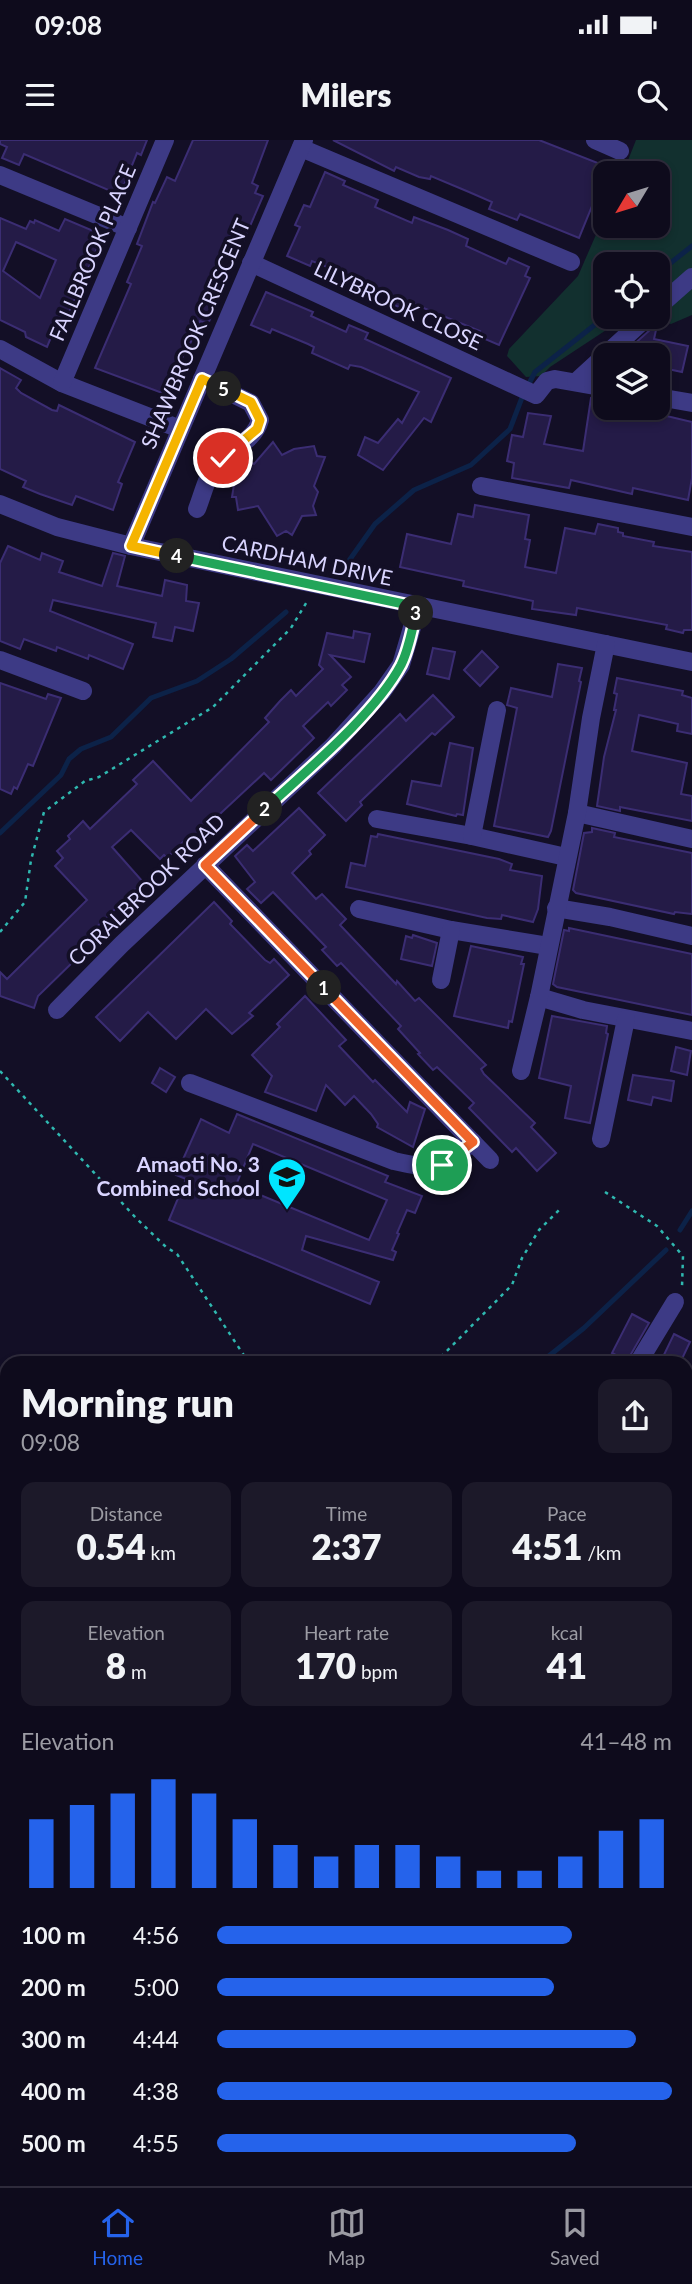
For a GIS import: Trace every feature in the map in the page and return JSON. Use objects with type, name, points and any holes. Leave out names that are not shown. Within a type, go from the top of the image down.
[{"type":"street","name":"FALLBROOK PLACE","points":[[62,383],[165,140]]},
{"type":"street","points":[[595,140],[620,151]]},
{"type":"street","points":[[302,144],[571,262]]},
{"type":"street","name":"SHAWBROOK CRESCENT","points":[[131,546],[302,144]]},
{"type":"street","points":[[0,175],[128,228]]},
{"type":"street","name":"LILYBROOK CLOSE","points":[[251,263],[536,395],[547,382],[555,379],[576,382]]},
{"type":"street","points":[[670,296],[692,277]]},
{"type":"street","points":[[576,382],[634,329]]},
{"type":"street","points":[[0,349],[62,383],[180,429]]},
{"type":"street","points":[[197,509],[216,463],[252,435],[260,420],[251,402],[202,379]]},
{"type":"street","points":[[576,382],[593,385]]},
{"type":"street","points":[[670,399],[692,403]]},
{"type":"street","points":[[481,486],[692,527]]},
{"type":"street","name":"CARDHAM DRIVE","points":[[0,504],[57,527],[131,546],[692,662]]},
{"type":"street","name":"CORALBROOK ROAD","points":[[57,1010],[205,865],[332,746],[382,692],[401,665],[418,607]]},
{"type":"street","points":[[521,1071],[577,813],[590,718],[606,644]]},
{"type":"street","points":[[0,660],[83,691]]},
{"type":"street","points":[[472,836],[497,710]]},
{"type":"street","points":[[577,813],[692,839]]},
{"type":"street","points":[[377,819],[566,857]]},
{"type":"street","points":[[205,865],[491,1160]]},
{"type":"street","points":[[556,908],[692,936]]},
{"type":"street","points":[[359,909],[451,930],[548,946]]},
{"type":"street","points":[[441,981],[451,930]]},
{"type":"street","points":[[539,997],[626,1019],[692,1031]]},
{"type":"street","points":[[601,1139],[626,1019]]},
{"type":"street","points":[[190,1083],[394,1161],[422,1168],[442,1165],[473,1142]]},
{"type":"street","points":[[642,1356],[675,1302]]},
{"type":"path","points":[[0,932],[25,902],[31,860],[44,812],[85,781],[99,776],[213,707],[291,628],[317,585]]},
{"type":"path","points":[[0,1071],[136,1218],[177,1254],[244,1356]]},
{"type":"path","points":[[605,1192],[657,1226],[683,1256],[683,1284],[675,1302]]},
{"type":"path","points":[[442,1356],[512,1285],[522,1258],[539,1230],[559,1209]]},
{"type":"green space","points":[[636,140],[692,140],[692,315],[670,324],[670,252],[593,252],[593,329],[608,329],[550,367],[541,376],[526,377],[507,356],[509,349],[578,276],[595,238],[670,238],[670,161],[628,161]]},
{"type":"building","points":[[0,140],[147,140],[141,155],[137,153],[120,195],[24,154],[19,165],[2,158],[7,147],[0,144]]},
{"type":"building","points":[[193,140],[268,140],[252,183],[258,186],[255,193],[263,196],[244,240],[231,235],[216,269],[229,275],[208,324],[200,321],[190,344],[188,343],[174,379],[179,382],[173,397],[95,368],[131,284],[127,282],[142,246],[137,244],[153,202],[155,203],[167,177],[175,181]]},
{"type":"building","points":[[333,140],[539,140],[593,161],[593,204],[579,238],[520,214],[517,220],[489,209],[492,202],[431,176],[430,179],[419,177],[396,167],[394,171]]},
{"type":"building","points":[[325,172],[345,181],[343,185],[378,200],[375,207],[412,223],[414,217],[448,230],[468,239],[466,246],[506,264],[509,258],[529,267],[525,276],[530,278],[499,345],[478,336],[480,331],[409,302],[405,310],[388,302],[391,297],[358,284],[360,280],[312,261],[310,266],[287,256],[300,227],[295,225],[304,205],[310,207]]},
{"type":"building","points":[[0,218],[26,229],[30,221],[34,223],[35,220],[59,231],[65,219],[103,235],[66,319],[60,316],[47,347],[0,320]],"holes":[[[16,242],[56,260],[40,298],[3,271]]]},
{"type":"building","points":[[266,292],[313,312],[311,316],[346,332],[349,325],[368,333],[365,339],[451,378],[431,422],[424,418],[383,470],[358,455],[365,437],[378,443],[398,419],[402,423],[419,392],[361,367],[350,365],[348,369],[312,353],[314,347],[308,344],[272,329],[270,333],[251,325]]},
{"type":"building","points":[[651,329],[656,330],[654,339],[688,346],[682,372],[670,370],[670,343],[635,343]]},
{"type":"building","points":[[0,368],[21,380],[16,388],[21,393],[52,410],[57,411],[59,405],[135,442],[118,482],[122,484],[113,510],[76,496],[72,505],[40,494],[23,487],[26,481],[0,469]]},
{"type":"building","points":[[591,398],[593,420],[670,420],[670,417],[692,422],[692,478],[688,500],[633,488],[632,494],[571,480],[569,488],[512,478],[514,463],[507,461],[512,435],[523,437],[528,413],[551,416],[544,444],[583,451]]},
{"type":"building","points":[[273,442],[282,455],[294,449],[314,446],[317,456],[325,457],[314,486],[318,492],[313,506],[316,515],[302,516],[292,535],[286,531],[277,536],[258,506],[238,510],[236,497],[232,497],[237,466],[242,467],[246,460],[254,464]]},
{"type":"building","points":[[475,505],[529,515],[525,539],[530,540],[525,567],[556,573],[565,528],[595,534],[598,524],[618,528],[618,532],[623,533],[623,536],[654,542],[653,546],[692,552],[692,630],[684,630],[683,633],[666,629],[667,625],[577,608],[576,615],[532,609],[533,601],[463,586],[464,581],[400,567],[407,534],[451,544],[458,514],[473,517]]},
{"type":"building","points":[[8,546],[40,560],[42,553],[63,561],[59,572],[102,586],[113,553],[125,556],[117,586],[162,596],[165,580],[187,585],[186,601],[199,603],[193,631],[175,627],[172,641],[153,637],[156,623],[53,600],[50,611],[133,644],[123,669],[89,655],[88,659],[57,647],[56,651],[24,639],[20,649],[0,641],[0,563]]},
{"type":"building","points":[[354,631],[370,634],[364,662],[330,655],[351,677],[342,685],[347,690],[331,706],[328,702],[303,726],[314,738],[271,780],[264,773],[192,840],[189,836],[167,858],[164,855],[160,859],[131,830],[112,847],[143,882],[69,954],[75,960],[38,996],[34,1008],[0,996],[0,972],[7,979],[87,900],[55,866],[63,858],[57,851],[70,839],[68,836],[83,821],[90,829],[137,784],[133,780],[153,761],[191,801],[269,722],[265,718],[291,690],[296,696],[323,669],[319,665],[327,633],[353,638]]},
{"type":"building","points":[[433,648],[455,652],[449,679],[427,674]]},
{"type":"building","points":[[482,651],[498,667],[480,686],[464,670]]},
{"type":"building","points":[[558,664],[582,668],[551,831],[548,837],[494,826],[517,708],[507,705],[511,688],[552,697]]},
{"type":"building","points":[[617,678],[683,691],[682,695],[692,698],[692,734],[677,731],[678,724],[639,715],[632,751],[687,763],[681,794],[692,796],[692,821],[620,807],[620,811],[597,806],[604,757],[616,710],[617,694],[614,693]]},
{"type":"building","points":[[0,683],[46,699],[48,694],[61,698],[33,766],[28,764],[17,789],[14,787],[11,794],[0,789]]},
{"type":"building","points":[[433,695],[454,717],[435,735],[432,733],[360,802],[362,805],[346,821],[318,793],[400,714],[406,721]]},
{"type":"building","points":[[450,743],[473,748],[463,815],[456,816],[407,804],[412,781],[441,786]]},
{"type":"building","points":[[299,808],[325,835],[292,873],[316,899],[322,894],[346,919],[340,925],[396,984],[397,981],[415,1001],[419,998],[486,1065],[481,1069],[484,1074],[535,1123],[531,1127],[556,1153],[537,1171],[516,1148],[512,1152],[469,1108],[474,1103],[437,1067],[433,1070],[398,1029],[401,1026],[341,963],[337,966],[322,950],[326,947],[273,892],[261,903],[247,889],[255,882],[235,856],[247,845],[253,851]]},
{"type":"building","points":[[592,828],[615,833],[614,837],[692,853],[692,914],[674,914],[576,893],[573,890],[584,833],[592,832]]},
{"type":"building","points":[[378,834],[499,859],[512,864],[510,870],[542,876],[538,909],[533,922],[502,915],[501,919],[487,918],[346,887],[351,863],[365,866],[371,836],[377,837]]},
{"type":"building","points":[[214,902],[232,921],[230,924],[265,960],[270,963],[274,959],[289,975],[249,1013],[253,1016],[232,1034],[206,1009],[176,1039],[148,1012],[120,1041],[96,1017]]},
{"type":"building","points":[[569,928],[692,954],[692,1015],[557,987],[553,984],[564,930],[569,931]]},
{"type":"building","points":[[413,935],[437,943],[432,966],[401,959],[406,936],[412,938]]},
{"type":"building","points":[[471,946],[523,957],[521,964],[524,964],[512,1022],[509,1021],[508,1028],[454,1016]]},
{"type":"building","points":[[305,996],[346,1040],[339,1046],[373,1082],[375,1080],[407,1112],[410,1102],[425,1109],[413,1147],[377,1127],[378,1124],[371,1114],[354,1096],[345,1105],[326,1085],[316,1111],[265,1092],[272,1076],[252,1055],[280,1027],[277,1024]]},
{"type":"building","points":[[552,1016],[607,1026],[608,1034],[590,1123],[565,1118],[571,1086],[539,1078]]},
{"type":"building","points":[[676,1047],[691,1051],[687,1075],[671,1071]]},
{"type":"building","points":[[160,1068],[175,1077],[166,1092],[152,1083]]},
{"type":"building","points":[[633,1075],[674,1081],[671,1101],[653,1097],[651,1105],[628,1100]]},
{"type":"building","points":[[237,1114],[388,1176],[385,1182],[422,1196],[415,1213],[407,1210],[392,1250],[396,1252],[393,1260],[306,1236],[302,1250],[379,1282],[370,1304],[169,1220],[186,1179],[176,1175],[201,1119],[229,1133]],"holes":[[[253,1144],[387,1200],[369,1240],[236,1185]]]},
{"type":"building","points":[[632,1314],[649,1323],[630,1356],[612,1353]]},
{"type":"building","points":[[674,1334],[690,1342],[683,1356],[663,1356]]},
{"type":"waterway","points":[[670,263],[692,246]]},
{"type":"waterway","points":[[348,562],[375,524],[414,490],[471,465],[510,429],[535,372],[593,326]]},
{"type":"waterway","points":[[0,833],[61,775],[69,759],[81,749],[111,737],[151,698],[197,681],[231,659],[286,612]]},
{"type":"waterway","points":[[680,1230],[692,1211]]},
{"type":"waterway","points":[[549,1356],[584,1328],[666,1250]]},
{"type":"place","name":"Amaoti No. 3 Combined School","points":[[287,1211]]},
{"type":"route","points":[[223,458],[246,441],[257,429],[260,420],[251,402],[202,379],[131,546],[418,607],[401,665],[382,692],[332,746],[205,865],[473,1142],[442,1165]]}]
